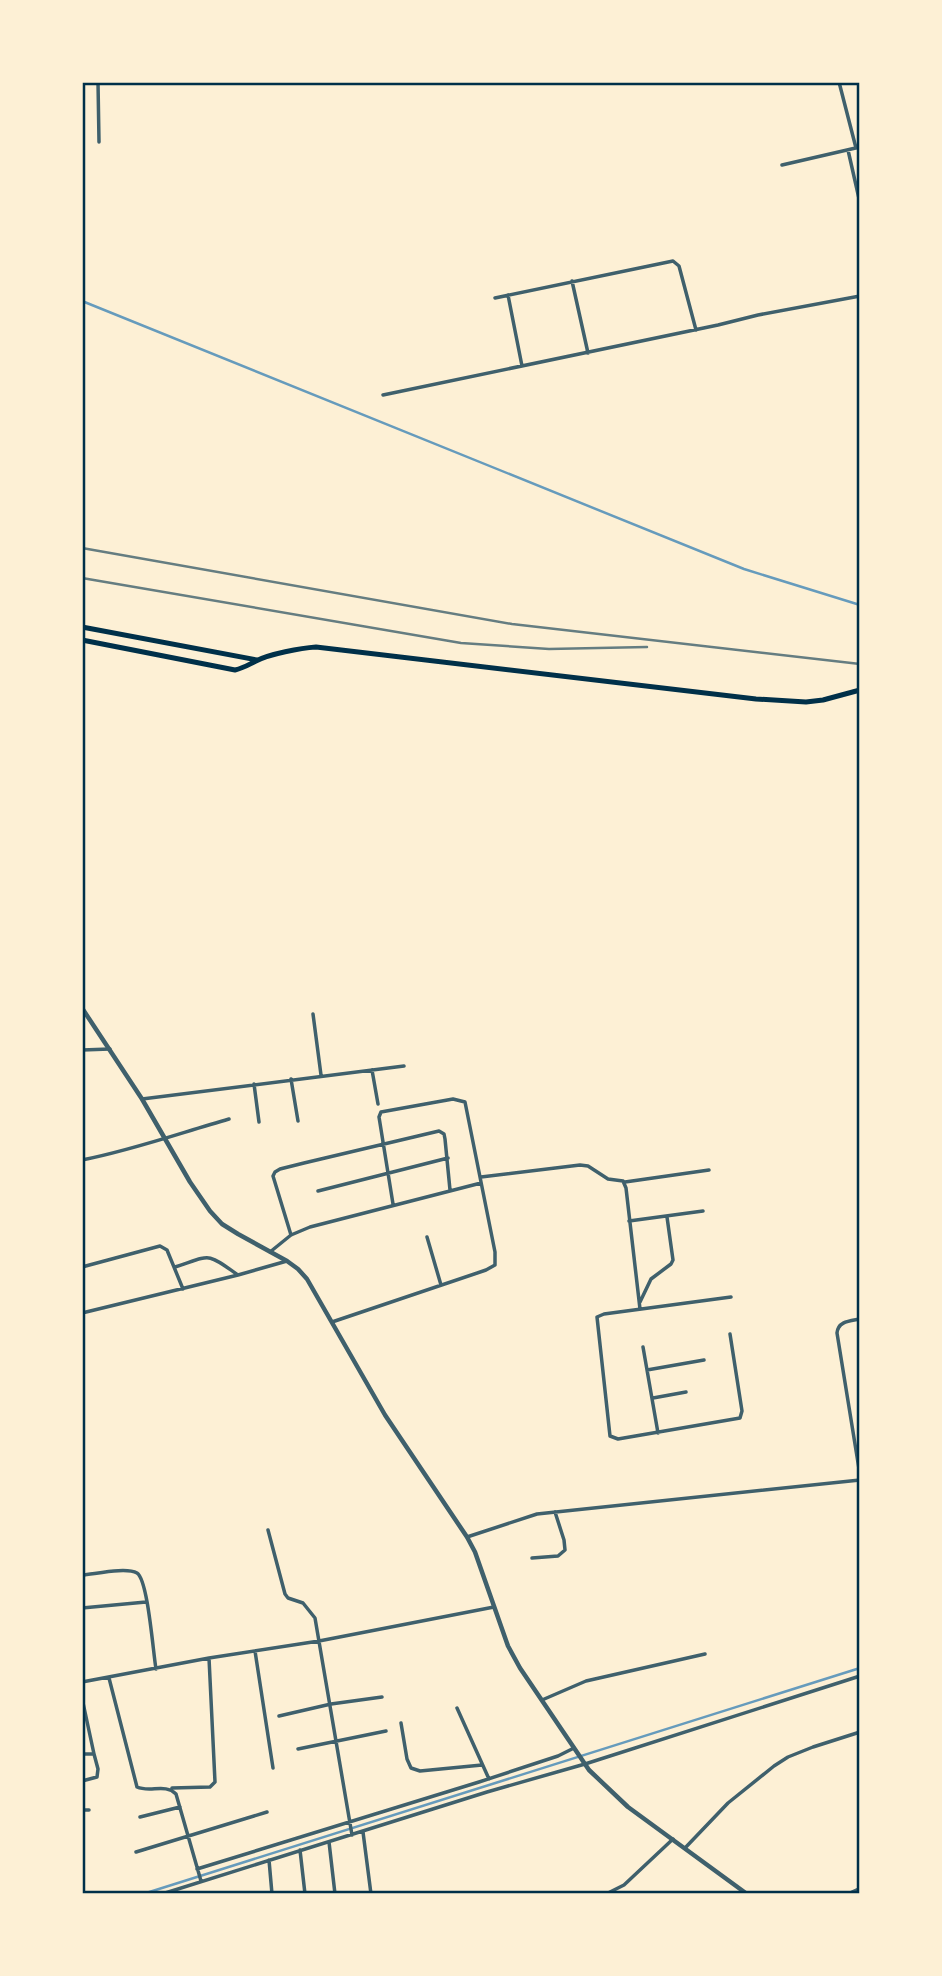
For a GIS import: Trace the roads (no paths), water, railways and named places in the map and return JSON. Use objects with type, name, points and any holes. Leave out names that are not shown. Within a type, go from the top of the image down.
[{"type":"main road","points":[[82,627],[257,660]]},
{"type":"main road","points":[[82,640],[235,670],[257,660],[316,647],[756,699],[806,702],[860,690]]},
{"type":"street","points":[[98,82],[99,142]]},
{"type":"street","points":[[782,165],[858,148],[839,82]]},
{"type":"street","points":[[848,150],[860,203]]},
{"type":"street","points":[[495,298],[673,261],[679,266],[696,330]]},
{"type":"street","points":[[572,281],[588,352]]},
{"type":"street","points":[[508,295],[522,366]]},
{"type":"street","points":[[383,395],[758,315],[860,296]]},
{"type":"street","points":[[82,1008],[142,1099],[210,1211],[222,1224],[287,1261],[307,1279],[384,1415],[467,1536],[508,1646],[583,1761],[605,1787],[628,1807],[747,1894]]},
{"type":"street","points":[[313,1014],[321,1075]]},
{"type":"street","points":[[82,1050],[110,1049]]},
{"type":"street","points":[[142,1099],[404,1066]]},
{"type":"street","points":[[372,1070],[378,1104]]},
{"type":"street","points":[[291,1079],[298,1121]]},
{"type":"street","points":[[254,1084],[259,1122]]},
{"type":"street","points":[[332,1322],[486,1270],[496,1262],[467,1106],[461,1101],[381,1112],[379,1117],[393,1205]]},
{"type":"street","points":[[82,1160],[137,1148],[229,1119]]},
{"type":"street","points":[[291,1235],[273,1181],[275,1172],[439,1131],[444,1134],[450,1190]]},
{"type":"street","points":[[318,1191],[448,1158]]},
{"type":"street","points":[[270,1252],[291,1235],[310,1227],[481,1180],[580,1165],[588,1166],[606,1179],[625,1182],[709,1170]]},
{"type":"street","points":[[625,1182],[640,1307]]},
{"type":"street","points":[[629,1221],[703,1212]]},
{"type":"street","points":[[640,1307],[651,1279],[673,1260],[667,1217]]},
{"type":"street","points":[[427,1237],[441,1285]]},
{"type":"street","points":[[82,1267],[160,1246],[167,1250],[183,1289]]},
{"type":"street","points":[[176,1267],[208,1256],[238,1275]]},
{"type":"street","points":[[82,1313],[287,1261]]},
{"type":"street","points":[[730,1334],[742,1415],[736,1420],[658,1433],[618,1439],[610,1436],[596,1320],[599,1315],[640,1307],[731,1297]]},
{"type":"street","points":[[467,1536],[537,1514],[860,1477],[837,1333],[841,1324],[860,1319]]},
{"type":"street","points":[[643,1347],[658,1433]]},
{"type":"street","points":[[648,1370],[704,1360]]},
{"type":"street","points":[[653,1398],[686,1392]]},
{"type":"street","points":[[532,1558],[558,1556],[565,1550],[554,1512]]},
{"type":"street","points":[[268,1530],[285,1594],[288,1598],[303,1602],[315,1618],[351,1829]]},
{"type":"street","points":[[82,1575],[134,1572],[141,1577],[156,1669]]},
{"type":"street","points":[[82,1608],[147,1602]]},
{"type":"street","points":[[82,1682],[319,1641],[494,1607]]},
{"type":"street","points":[[255,1651],[273,1768]]},
{"type":"street","points":[[542,1700],[586,1681],[705,1654]]},
{"type":"street","points":[[109,1678],[137,1787],[143,1790],[210,1787],[215,1782],[209,1658]]},
{"type":"street","points":[[162,1894],[329,1842],[351,1829],[363,1832],[860,1676]]},
{"type":"street","points":[[279,1716],[331,1704],[382,1697]]},
{"type":"street","points":[[82,1698],[98,1769],[97,1777],[82,1781]]},
{"type":"street","points":[[457,1707],[489,1779]]},
{"type":"street","points":[[401,1723],[411,1768],[420,1771],[482,1765]]},
{"type":"street","points":[[298,1749],[386,1731]]},
{"type":"street","points":[[685,1848],[728,1803],[782,1761],[813,1747],[860,1732]]},
{"type":"street","points":[[198,1871],[351,1829],[575,1749]]},
{"type":"street","points":[[82,1754],[94,1754]]},
{"type":"street","points":[[170,1788],[176,1794],[201,1880]]},
{"type":"street","points":[[140,1817],[180,1807]]},
{"type":"street","points":[[82,1810],[89,1810]]},
{"type":"street","points":[[136,1852],[267,1812]]},
{"type":"street","points":[[363,1832],[371,1894]]},
{"type":"street","points":[[606,1894],[615,1892],[624,1885],[673,1839]]},
{"type":"street","points":[[329,1842],[335,1894]]},
{"type":"street","points":[[300,1850],[305,1894]]},
{"type":"street","points":[[269,1860],[272,1894]]},
{"type":"street","points":[[849,1894],[860,1889]]},
{"type":"waterway","points":[[82,301],[744,569],[860,605]]},
{"type":"waterway","points":[[143,1894],[860,1668]]},
{"type":"railway","points":[[82,548],[512,624],[860,664]]},
{"type":"railway","points":[[82,578],[461,643],[549,649],[647,647]]}]
